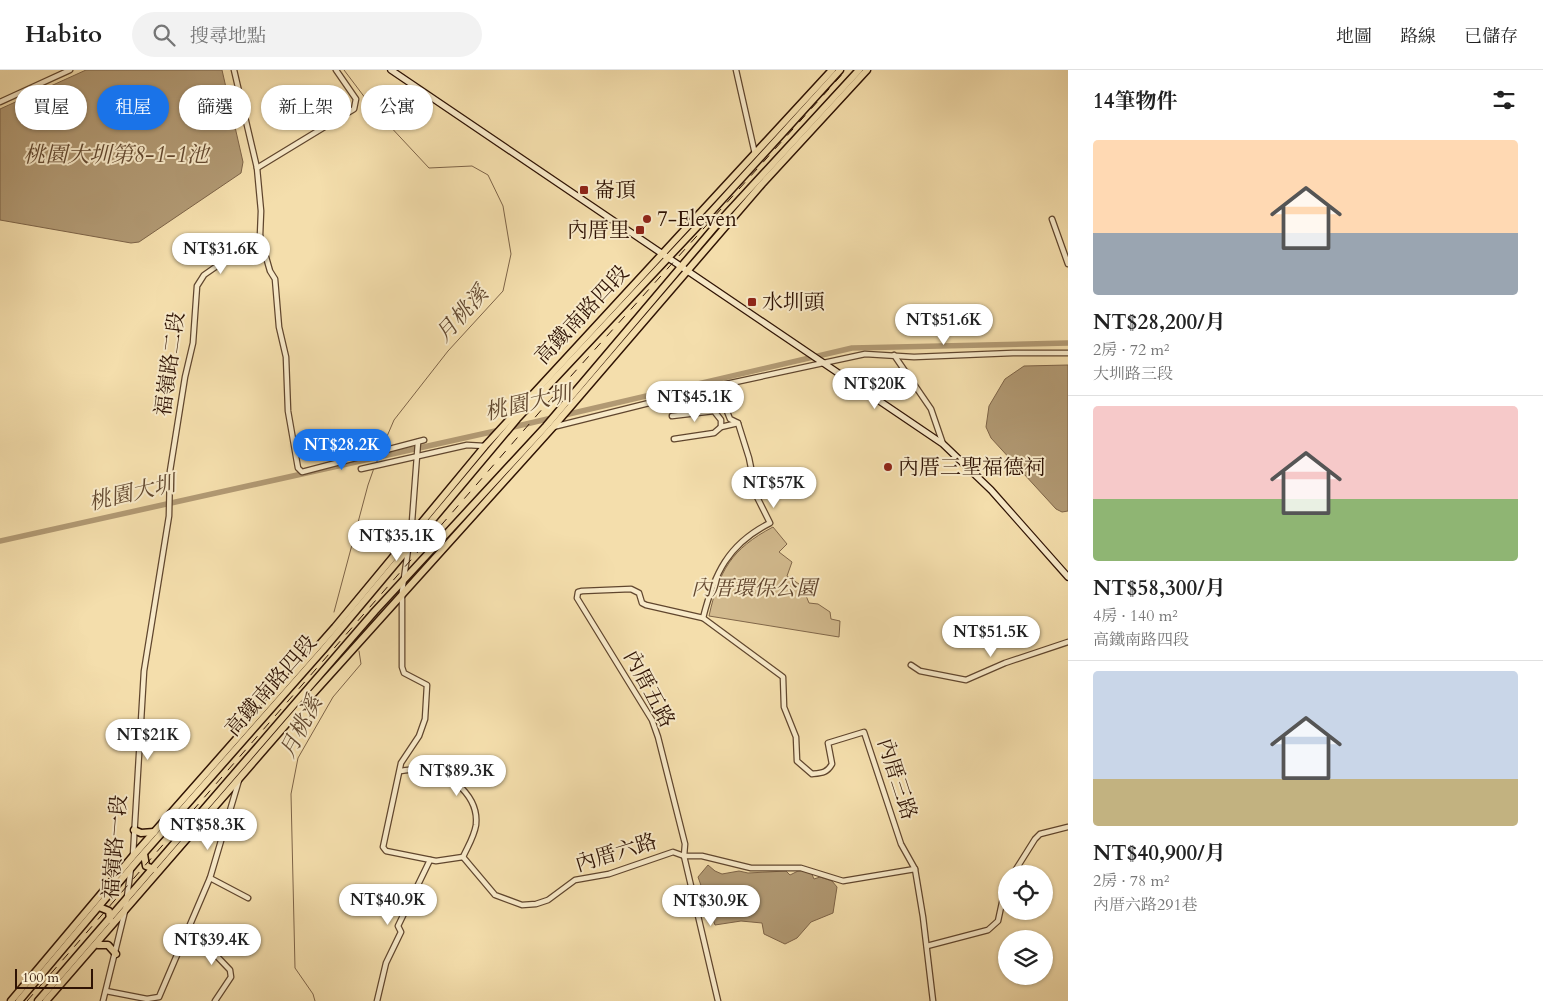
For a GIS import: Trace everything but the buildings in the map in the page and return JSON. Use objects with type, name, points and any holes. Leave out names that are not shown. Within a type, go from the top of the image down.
[{"type":"main road","points":[[392,70],[943,444],[991,490],[1068,577]]},
{"type":"main road","points":[[552,425],[568,409],[684,268],[719,222],[859,70]]},
{"type":"main road","points":[[684,268],[867,70]]},
{"type":"main road","points":[[665,256],[836,71]]},
{"type":"main road","points":[[665,256],[754,154],[836,71]]},
{"type":"main road","name":"高鐵南路四段","points":[[18,1001],[131,868],[323,650],[517,419],[665,256]]},
{"type":"main road","name":"高鐵南路四段","points":[[13,1001],[133,856],[335,627],[506,422],[665,256]]},
{"type":"main road","name":"高鐵南路四段","points":[[46,1001],[240,776],[552,425],[558,411],[684,268]]},
{"type":"main road","name":"高鐵南路四段","points":[[38,1001],[403,581],[455,524],[552,425]]},
{"type":"main road","points":[[429,513],[449,500]]},
{"type":"main road","points":[[440,552],[455,524]]},
{"type":"main road","points":[[323,650],[335,627]]},
{"type":"main road","points":[[279,722],[309,698]]},
{"type":"main road","points":[[134,830],[148,834],[155,832]]},
{"type":"main road","points":[[144,854],[144,863],[154,869]]},
{"type":"main road","points":[[99,907],[109,911],[110,920]]},
{"type":"main road","points":[[96,945],[105,943],[116,954]]},
{"type":"main road","points":[[13,1001],[29,990]]},
{"type":"street","points":[[0,102],[70,70]]},
{"type":"street","points":[[234,70],[257,168],[261,211],[260,236],[270,271],[275,279],[279,327],[286,357],[288,411],[296,466],[302,472],[424,440]]},
{"type":"street","points":[[257,168],[354,109],[356,99],[336,70]]},
{"type":"street","points":[[736,70],[754,154]]},
{"type":"street","points":[[1052,219],[1068,264]]},
{"type":"street","name":"福嶺路二段","points":[[169,515],[170,471],[185,376],[193,343],[197,286],[204,275],[260,236]]},
{"type":"street","points":[[552,425],[717,386],[865,354],[894,354],[914,357],[1013,353],[1068,354]]},
{"type":"street","points":[[894,354],[931,409],[943,444]]},
{"type":"street","points":[[703,618],[711,586],[727,558],[745,538],[770,522],[757,496],[749,458],[738,423],[730,419],[717,386]]},
{"type":"street","points":[[672,416],[714,411],[720,420],[721,427]]},
{"type":"street","points":[[674,439],[714,433],[721,427],[738,423]]},
{"type":"street","points":[[400,771],[428,770],[453,780],[466,792],[475,811],[476,824],[473,839],[464,857],[436,861],[386,851],[383,847],[401,763],[419,736],[425,719],[427,685],[404,673],[402,667],[402,592],[411,535],[418,442]]},
{"type":"street","points":[[361,469],[467,445],[485,446]]},
{"type":"street","name":"福嶺路一段","points":[[103,1001],[125,911],[133,856],[144,671],[169,515]]},
{"type":"street","name":"內厝五路","points":[[703,618],[646,605],[642,602],[639,594],[632,589],[578,592],[577,598],[652,720],[658,737],[685,844],[684,856],[718,1001]]},
{"type":"street","name":"內厝三路","points":[[703,618],[783,677],[784,707],[796,738],[797,761],[806,770],[812,774],[829,770],[832,764],[828,744],[864,732],[901,844],[915,869],[933,1001]]},
{"type":"street","points":[[912,665],[920,670],[966,680],[1005,663],[1068,642]]},
{"type":"street","points":[[106,991],[147,999],[159,997],[210,878],[240,776]]},
{"type":"street","points":[[1019,865],[1040,834],[1068,827]]},
{"type":"street","name":"內厝六路","points":[[464,857],[495,895],[522,905],[536,904],[548,900],[575,880],[609,874],[673,852],[684,856],[702,856],[751,868],[801,868],[844,881],[915,869]]},
{"type":"street","points":[[377,1001],[386,963],[401,932],[398,926],[430,860]]},
{"type":"street","points":[[210,878],[248,898]]},
{"type":"street","points":[[927,946],[988,930],[998,920]]},
{"type":"street","points":[[184,938],[210,949],[230,970],[231,977],[215,1001]]},
{"type":"green space","name":"內厝環保公園","points":[[773,527],[787,544],[779,552],[792,562],[787,576],[802,586],[809,603],[818,604],[830,612],[831,619],[840,621],[839,637],[709,616],[717,586],[729,563],[747,544]]},
{"type":"water","name":"桃園大圳第8-1-1池","points":[[86,70],[222,70],[225,85],[179,85],[179,130],[236,130],[243,162],[241,173],[139,242],[131,243],[0,220],[0,109],[15,102],[15,130],[87,130],[87,85],[53,85]]},
{"type":"water","points":[[1068,365],[1068,511],[1062,512],[1056,509],[991,438],[986,427],[989,406],[1005,379],[1024,366]]},
{"type":"water","points":[[708,865],[722,874],[739,871],[748,873],[786,871],[790,875],[798,871],[810,870],[814,879],[820,877],[832,881],[837,887],[833,913],[811,922],[797,938],[785,944],[764,934],[762,923],[741,921],[715,925],[698,877]]},
{"type":"waterway","name":"月桃溪","points":[[344,70],[372,107],[429,168],[472,166],[488,175],[503,206],[511,254],[503,291],[448,351],[394,420],[382,448]]},
{"type":"waterway","name":"桃園大圳","points":[[509,428],[852,348],[1068,343]]},
{"type":"waterway","name":"桃園大圳","points":[[0,541],[500,430]]},
{"type":"waterway","name":"月桃溪","points":[[376,464],[380,454]]},
{"type":"waterway","name":"月桃溪","points":[[334,612],[374,468]]},
{"type":"waterway","name":"月桃溪","points":[[315,1001],[313,994],[295,968],[291,794],[298,758],[333,697],[361,664],[359,651]]},
{"type":"railway","points":[[27,1001],[571,376],[846,70]]},
{"type":"place","name":"崙頂","points":[[584,190]]},
{"type":"place","name":"7-Eleven","points":[[647,219]]},
{"type":"place","name":"內厝里","points":[[640,230]]},
{"type":"place","name":"水圳頭","points":[[752,302]]},
{"type":"place","name":"內厝三聖福德祠","points":[[888,467]]}]
